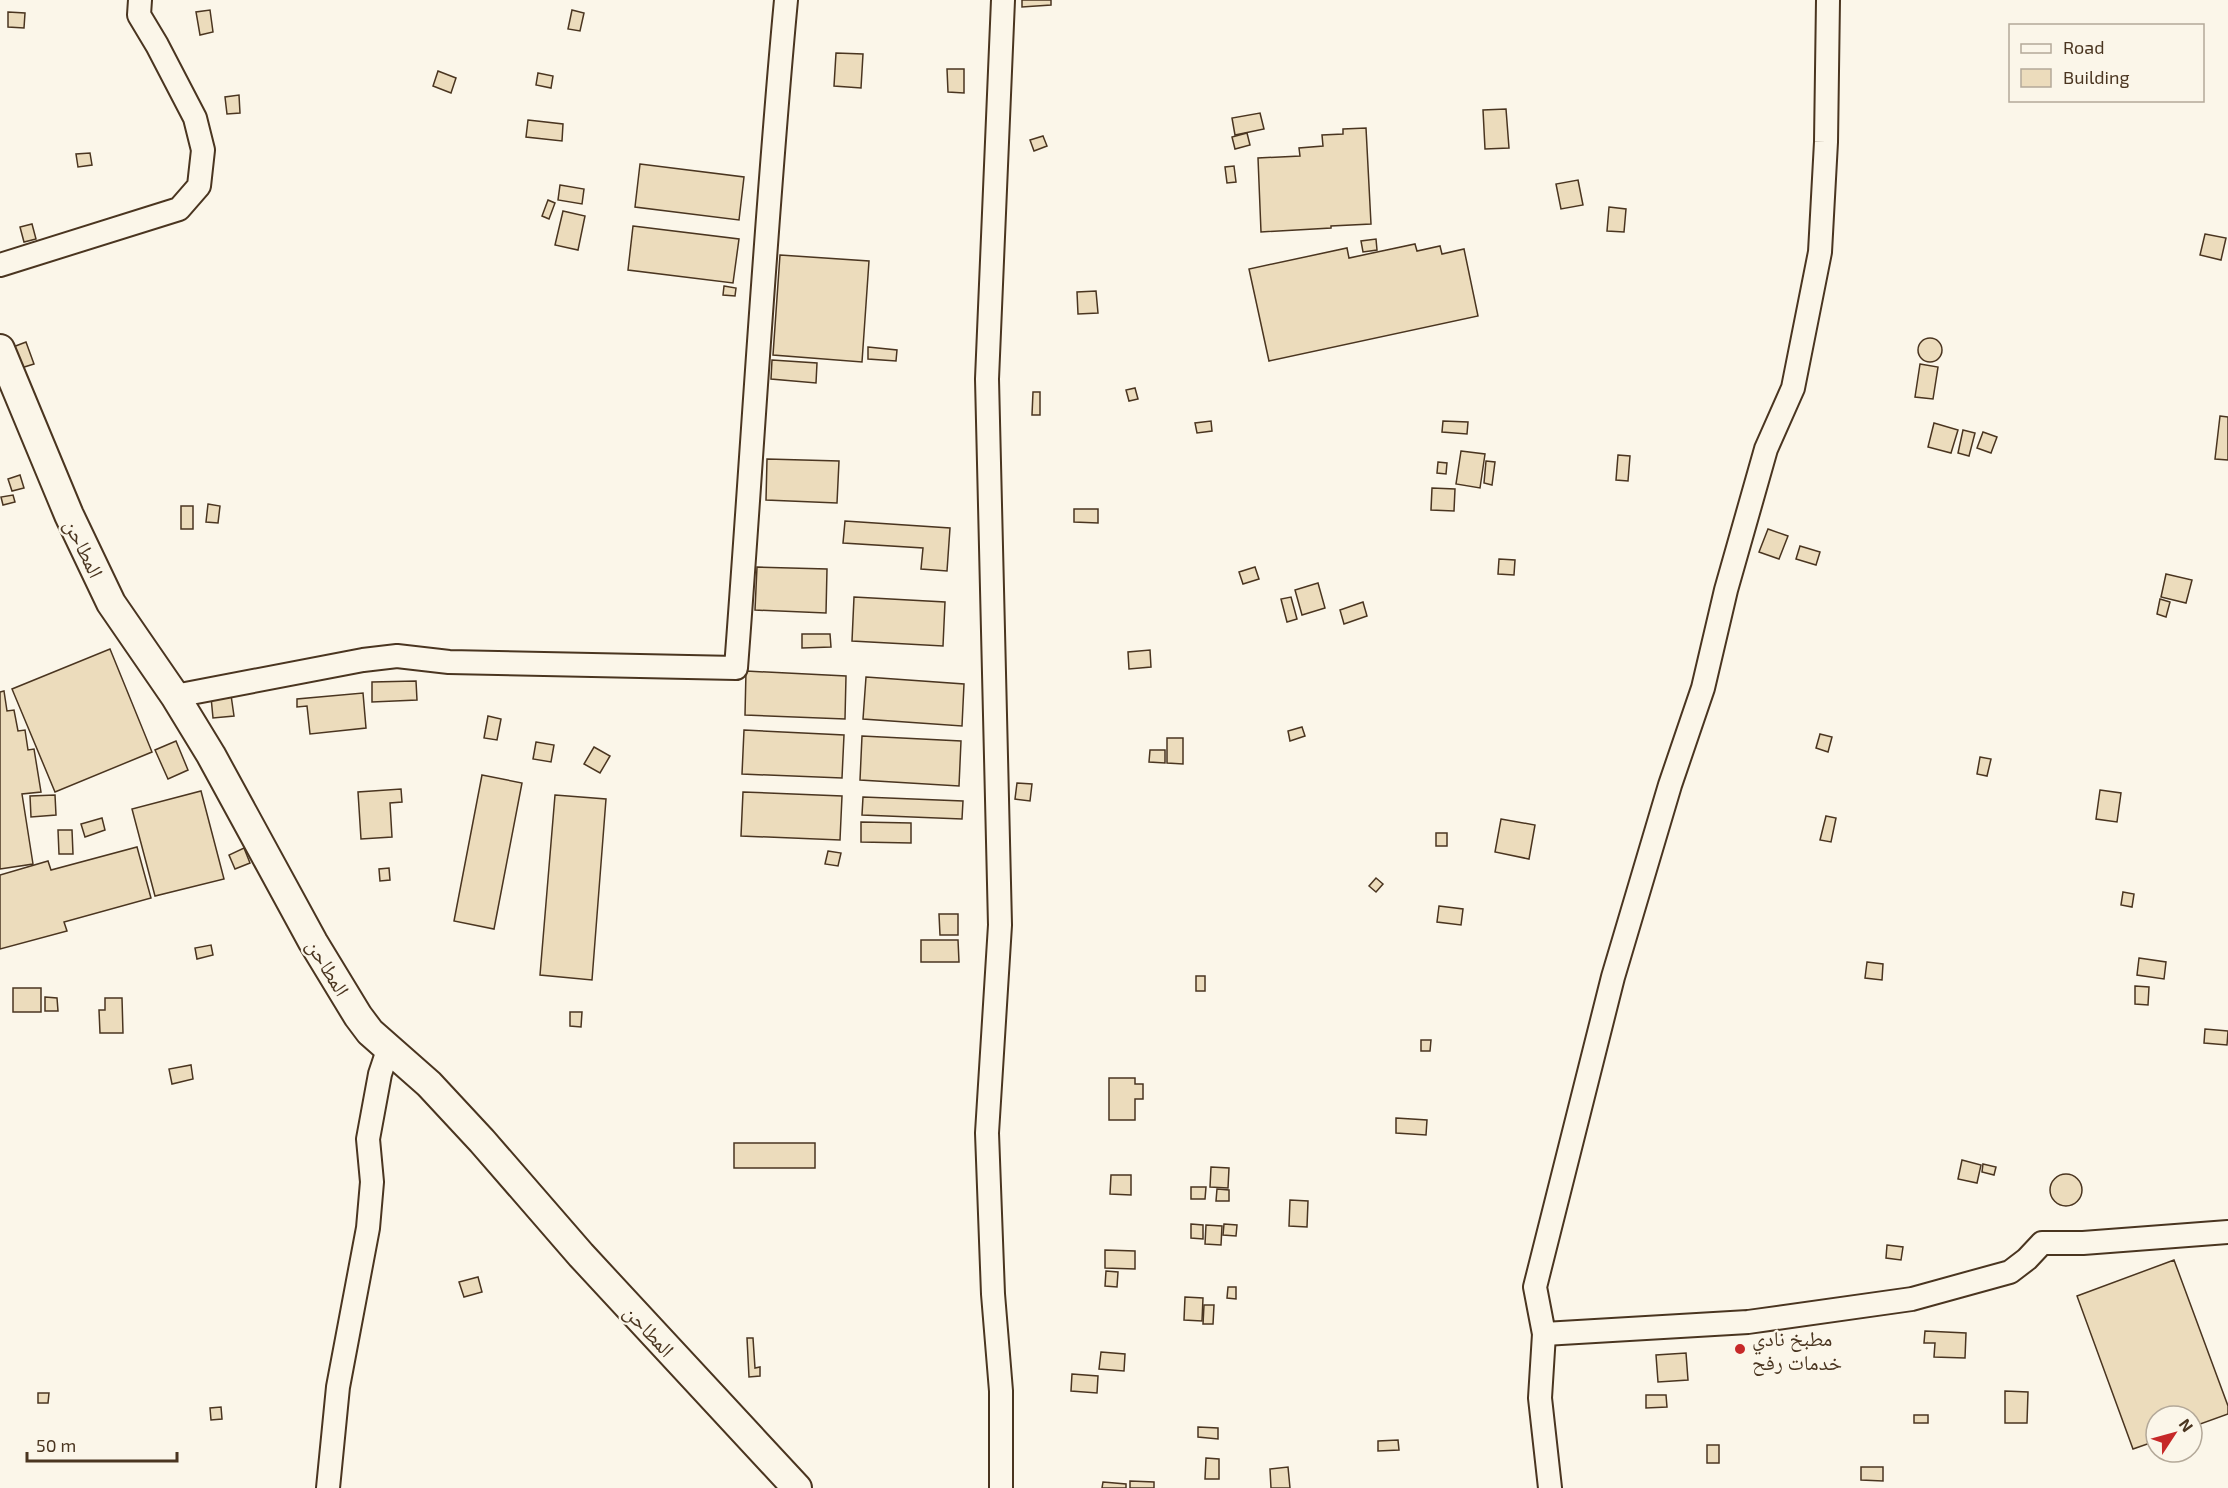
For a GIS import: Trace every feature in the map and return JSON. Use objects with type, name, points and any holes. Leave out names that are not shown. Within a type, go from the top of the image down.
[{"type":"main road","name":"المطاحن","points":[[0,349],[69,515],[111,603],[175,696],[211,755],[313,942],[358,1016],[388,1050],[429,1084],[581,1255],[797,1488]]},
{"type":"street","points":[[0,265],[179,209],[199,186],[203,150],[195,118],[158,45],[139,15],[140,0]]},
{"type":"street","points":[[175,696],[363,660],[397,656],[449,662],[736,668],[759,360],[770,166],[786,0]]},
{"type":"street","points":[[1001,1488],[1001,1391],[993,1294],[987,1133],[998,986],[1000,925],[987,379],[1004,0]]},
{"type":"street","points":[[1550,1488],[1540,1398],[1544,1334],[1535,1287],[1613,977],[1670,785],[1702,688],[1726,590],[1766,448],[1792,388],[1820,252],[1826,142],[1828,0]]},
{"type":"street","points":[[328,1488],[338,1387],[368,1228],[372,1182],[368,1139],[380,1074],[388,1050]]},
{"type":"street","points":[[1544,1334],[1748,1322],[1912,1299],[2010,1272],[2042,1243],[2083,1243],[2228,1232]]},
{"type":"building","points":[[1022,0],[1051,0],[1051,5],[1022,7]]},
{"type":"building","points":[[210,10],[213,32],[200,35],[196,12]]},
{"type":"building","points":[[572,10],[584,13],[580,31],[568,29]]},
{"type":"building","points":[[8,12],[25,13],[24,28],[8,27]]},
{"type":"building","points":[[836,53],[863,54],[861,88],[834,86]]},
{"type":"building","points":[[947,69],[964,69],[964,93],[948,92]]},
{"type":"building","points":[[438,71],[456,78],[451,93],[433,86]]},
{"type":"building","points":[[538,73],[553,76],[551,88],[536,85]]},
{"type":"building","points":[[239,95],[240,113],[227,114],[225,97]]},
{"type":"building","points":[[1506,109],[1509,148],[1485,149],[1483,110]]},
{"type":"building","points":[[1260,113],[1264,129],[1235,135],[1232,118]]},
{"type":"building","points":[[528,120],[563,124],[562,141],[526,137]]},
{"type":"building","points":[[1366,128],[1371,224],[1261,232],[1258,158],[1300,156],[1299,148],[1323,146],[1322,135],[1343,134],[1343,129]]},
{"type":"building","points":[[1247,133],[1250,145],[1235,149],[1232,137]]},
{"type":"building","points":[[1043,136],[1047,146],[1034,151],[1030,140]]},
{"type":"building","points":[[90,153],[92,165],[78,167],[76,154]]},
{"type":"building","points":[[640,164],[744,177],[739,220],[635,207]]},
{"type":"building","points":[[1234,166],[1236,182],[1227,183],[1225,167]]},
{"type":"building","points":[[1578,180],[1583,205],[1561,209],[1556,184]]},
{"type":"building","points":[[560,185],[584,189],[582,204],[558,200]]},
{"type":"building","points":[[548,200],[555,203],[549,219],[542,216]]},
{"type":"building","points":[[1609,207],[1626,209],[1624,232],[1607,231]]},
{"type":"building","points":[[563,211],[585,216],[578,250],[555,245]]},
{"type":"building","points":[[32,224],[36,239],[24,242],[20,227]]},
{"type":"building","points":[[633,226],[739,239],[733,283],[628,270]]},
{"type":"building","points":[[2205,234],[2226,238],[2221,260],[2200,255]]},
{"type":"building","points":[[1376,239],[1377,250],[1363,252],[1361,241]]},
{"type":"building","points":[[1415,244],[1417,251],[1440,246],[1442,254],[1464,249],[1478,316],[1269,361],[1249,269],[1347,248],[1349,258]]},
{"type":"building","points":[[780,255],[869,261],[862,362],[773,355]]},
{"type":"building","points":[[724,286],[736,288],[735,296],[723,295]]},
{"type":"building","points":[[1096,291],[1098,313],[1078,314],[1077,292]]},
{"type":"building","points":[[1930,338],[1939,341],[1942,350],[1939,359],[1930,362],[1921,359],[1918,350],[1921,341]]},
{"type":"building","points":[[26,342],[34,364],[21,368],[13,347]]},
{"type":"building","points":[[868,347],[897,350],[896,361],[868,359]]},
{"type":"building","points":[[772,360],[817,363],[816,383],[771,379]]},
{"type":"building","points":[[1920,364],[1938,367],[1933,399],[1915,397]]},
{"type":"building","points":[[1135,388],[1138,399],[1129,401],[1126,390]]},
{"type":"building","points":[[1033,392],[1040,392],[1040,415],[1032,415]]},
{"type":"building","points":[[2220,416],[2228,417],[2228,460],[2215,459]]},
{"type":"building","points":[[1211,421],[1212,431],[1197,433],[1195,423]]},
{"type":"building","points":[[1443,421],[1468,422],[1467,434],[1442,432]]},
{"type":"building","points":[[1934,423],[1958,430],[1951,453],[1928,447]]},
{"type":"building","points":[[1963,430],[1975,433],[1969,456],[1958,453]]},
{"type":"building","points":[[1983,432],[1997,437],[1991,453],[1977,448]]},
{"type":"building","points":[[1461,451],[1485,454],[1480,488],[1456,484]]},
{"type":"building","points":[[1618,455],[1630,456],[1628,481],[1616,480]]},
{"type":"building","points":[[767,459],[839,461],[837,503],[766,500]]},
{"type":"building","points":[[1486,461],[1495,462],[1492,485],[1484,483]]},
{"type":"building","points":[[1438,462],[1447,463],[1446,474],[1437,473]]},
{"type":"building","points":[[20,475],[24,488],[12,491],[8,479]]},
{"type":"building","points":[[1432,488],[1455,489],[1454,511],[1431,510]]},
{"type":"building","points":[[13,495],[15,502],[3,505],[1,497]]},
{"type":"building","points":[[208,504],[220,506],[218,523],[206,522]]},
{"type":"building","points":[[181,506],[193,506],[193,529],[181,529]]},
{"type":"building","points":[[1074,509],[1098,509],[1098,523],[1074,522]]},
{"type":"building","points":[[845,521],[950,528],[947,571],[921,569],[923,548],[843,543]]},
{"type":"building","points":[[1768,529],[1788,536],[1779,559],[1759,552]]},
{"type":"building","points":[[1800,546],[1820,552],[1816,565],[1796,559]]},
{"type":"building","points":[[1499,559],[1515,560],[1514,575],[1498,574]]},
{"type":"building","points":[[757,567],[827,569],[826,613],[755,610]]},
{"type":"building","points":[[1255,567],[1259,579],[1243,584],[1239,572]]},
{"type":"building","points":[[2166,574],[2192,580],[2186,603],[2161,597]]},
{"type":"building","points":[[1318,583],[1325,608],[1302,615],[1295,590]]},
{"type":"building","points":[[854,597],[945,602],[943,646],[852,641]]},
{"type":"building","points":[[1291,597],[1297,619],[1287,622],[1281,599]]},
{"type":"building","points":[[2160,599],[2170,602],[2166,617],[2157,614]]},
{"type":"building","points":[[1363,602],[1367,616],[1344,624],[1340,610]]},
{"type":"building","points":[[802,634],[830,634],[831,647],[802,648]]},
{"type":"building","points":[[110,649],[152,752],[55,792],[12,689]]},
{"type":"building","points":[[1150,650],[1151,667],[1129,669],[1128,652]]},
{"type":"building","points":[[746,671],[846,676],[845,719],[745,715]]},
{"type":"building","points":[[866,677],[964,684],[962,726],[863,719]]},
{"type":"building","points":[[416,681],[417,700],[372,702],[372,682]]},
{"type":"building","points":[[4,691],[7,711],[14,710],[18,731],[25,730],[28,750],[34,749],[41,792],[22,794],[33,864],[0,869],[0,692]]},
{"type":"building","points":[[363,693],[366,728],[310,734],[307,706],[297,707],[297,699]]},
{"type":"building","points":[[231,695],[234,716],[213,718],[211,697]]},
{"type":"building","points":[[488,716],[501,719],[497,740],[484,738]]},
{"type":"building","points":[[1302,727],[1305,736],[1290,741],[1288,731]]},
{"type":"building","points":[[744,730],[844,735],[842,778],[742,774]]},
{"type":"building","points":[[1820,734],[1832,737],[1828,752],[1816,748]]},
{"type":"building","points":[[862,736],[961,741],[959,786],[860,780]]},
{"type":"building","points":[[1167,738],[1183,738],[1183,764],[1167,763]]},
{"type":"building","points":[[176,741],[188,770],[168,779],[155,750]]},
{"type":"building","points":[[536,742],[554,745],[551,762],[533,759]]},
{"type":"building","points":[[594,747],[610,756],[600,773],[584,764]]},
{"type":"building","points":[[1150,750],[1165,750],[1165,763],[1149,762]]},
{"type":"building","points":[[1980,757],[1991,759],[1987,776],[1977,774]]},
{"type":"building","points":[[482,775],[522,783],[494,929],[454,921]]},
{"type":"building","points":[[1017,783],[1032,784],[1030,801],[1015,799]]},
{"type":"building","points":[[401,789],[402,802],[390,803],[392,837],[361,839],[358,792]]},
{"type":"building","points":[[2100,790],[2121,793],[2117,822],[2096,819]]},
{"type":"building","points":[[201,791],[224,879],[155,896],[132,809]]},
{"type":"building","points":[[743,792],[842,796],[840,840],[741,836]]},
{"type":"building","points":[[55,795],[56,815],[31,817],[30,796]]},
{"type":"building","points":[[555,795],[606,799],[592,980],[540,975]]},
{"type":"building","points":[[863,797],[963,801],[962,819],[862,815]]},
{"type":"building","points":[[1826,816],[1836,818],[1831,842],[1820,840]]},
{"type":"building","points":[[102,818],[105,830],[85,837],[81,824]]},
{"type":"building","points":[[1501,819],[1535,825],[1529,859],[1495,852]]},
{"type":"building","points":[[861,822],[911,823],[911,843],[861,842]]},
{"type":"building","points":[[58,830],[72,830],[73,854],[59,854]]},
{"type":"building","points":[[1436,833],[1447,833],[1447,846],[1436,846]]},
{"type":"building","points":[[137,847],[151,898],[64,922],[67,931],[0,949],[0,875],[48,861],[51,870]]},
{"type":"building","points":[[244,848],[250,863],[235,869],[229,855]]},
{"type":"building","points":[[828,851],[841,853],[838,866],[825,864]]},
{"type":"building","points":[[389,868],[390,880],[380,881],[379,869]]},
{"type":"building","points":[[1376,878],[1383,884],[1376,892],[1369,886]]},
{"type":"building","points":[[2123,892],[2134,894],[2132,907],[2121,905]]},
{"type":"building","points":[[1439,906],[1463,909],[1461,925],[1437,922]]},
{"type":"building","points":[[939,914],[958,914],[958,935],[940,935]]},
{"type":"building","points":[[921,940],[958,940],[959,962],[921,962]]},
{"type":"building","points":[[211,945],[213,955],[197,959],[195,948]]},
{"type":"building","points":[[2139,958],[2166,962],[2164,979],[2137,975]]},
{"type":"building","points":[[1867,962],[1883,964],[1882,980],[1865,978]]},
{"type":"building","points":[[1196,976],[1205,976],[1205,991],[1196,991]]},
{"type":"building","points":[[2135,986],[2149,987],[2148,1005],[2135,1004]]},
{"type":"building","points":[[13,988],[41,988],[41,1012],[13,1012]]},
{"type":"building","points":[[45,997],[57,998],[58,1011],[45,1011]]},
{"type":"building","points":[[105,998],[122,998],[123,1033],[100,1033],[99,1010],[105,1010]]},
{"type":"building","points":[[570,1012],[582,1012],[581,1027],[570,1026]]},
{"type":"building","points":[[2205,1029],[2228,1031],[2227,1045],[2204,1043]]},
{"type":"building","points":[[1421,1040],[1431,1040],[1430,1051],[1421,1051]]},
{"type":"building","points":[[191,1065],[193,1079],[172,1084],[169,1069]]},
{"type":"building","points":[[1109,1078],[1135,1078],[1135,1084],[1143,1084],[1143,1099],[1135,1099],[1135,1120],[1109,1120]]},
{"type":"building","points":[[1396,1118],[1427,1120],[1426,1135],[1396,1133]]},
{"type":"building","points":[[734,1143],[815,1143],[815,1168],[734,1168]]},
{"type":"building","points":[[1962,1160],[1981,1165],[1977,1183],[1958,1179]]},
{"type":"building","points":[[1983,1164],[1996,1167],[1994,1175],[1982,1172]]},
{"type":"building","points":[[1211,1167],[1229,1168],[1228,1188],[1210,1187]]},
{"type":"building","points":[[2066,1174],[2077,1179],[2082,1190],[2077,1201],[2066,1206],[2055,1201],[2050,1190],[2055,1179]]},
{"type":"building","points":[[1111,1175],[1131,1175],[1131,1195],[1110,1194]]},
{"type":"building","points":[[1191,1187],[1206,1187],[1205,1199],[1191,1199]]},
{"type":"building","points":[[1217,1189],[1229,1190],[1229,1201],[1216,1201]]},
{"type":"building","points":[[1290,1200],[1308,1201],[1307,1227],[1289,1226]]},
{"type":"building","points":[[1191,1224],[1203,1225],[1203,1239],[1191,1238]]},
{"type":"building","points":[[1224,1224],[1237,1225],[1236,1236],[1223,1235]]},
{"type":"building","points":[[1206,1225],[1222,1226],[1221,1245],[1205,1244]]},
{"type":"building","points":[[1887,1245],[1903,1247],[1901,1260],[1886,1258]]},
{"type":"building","points":[[1105,1250],[1135,1251],[1135,1269],[1105,1268]]},
{"type":"building","points":[[2174,1260],[2228,1406],[2228,1414],[2204,1423],[2204,1404],[2144,1404],[2144,1445],[2133,1449],[2077,1296]]},
{"type":"building","points":[[1106,1271],[1118,1272],[1117,1287],[1105,1286]]},
{"type":"building","points":[[478,1277],[482,1292],[464,1297],[459,1282]]},
{"type":"building","points":[[1228,1287],[1236,1287],[1236,1299],[1227,1298]]},
{"type":"building","points":[[1185,1297],[1203,1298],[1202,1321],[1184,1320]]},
{"type":"building","points":[[1204,1305],[1214,1305],[1213,1324],[1203,1324]]},
{"type":"building","points":[[1925,1331],[1966,1333],[1965,1358],[1934,1357],[1935,1343],[1924,1343]]},
{"type":"building","points":[[747,1338],[753,1338],[755,1368],[760,1367],[760,1376],[749,1377]]},
{"type":"building","points":[[1101,1352],[1125,1354],[1124,1371],[1099,1369]]},
{"type":"building","points":[[1686,1353],[1688,1380],[1658,1382],[1656,1355]]},
{"type":"building","points":[[1072,1374],[1098,1376],[1097,1393],[1071,1391]]},
{"type":"building","points":[[2005,1391],[2028,1392],[2027,1423],[2005,1423]]},
{"type":"building","points":[[38,1393],[49,1393],[48,1403],[38,1403]]},
{"type":"building","points":[[1646,1395],[1666,1395],[1667,1407],[1646,1408]]},
{"type":"building","points":[[221,1407],[222,1419],[211,1420],[210,1408]]},
{"type":"building","points":[[1914,1415],[1928,1415],[1928,1423],[1914,1423]]},
{"type":"building","points":[[1198,1427],[1218,1428],[1218,1439],[1198,1437]]},
{"type":"building","points":[[1398,1440],[1399,1450],[1378,1451],[1378,1441]]},
{"type":"building","points":[[1707,1445],[1719,1445],[1719,1463],[1707,1463]]},
{"type":"building","points":[[1206,1458],[1219,1459],[1219,1479],[1205,1479]]},
{"type":"building","points":[[1288,1467],[1290,1488],[1271,1488],[1270,1469]]},
{"type":"building","points":[[1861,1467],[1883,1467],[1883,1481],[1861,1480]]},
{"type":"building","points":[[1130,1481],[1154,1482],[1154,1488],[1130,1488]]},
{"type":"building","points":[[1103,1482],[1126,1484],[1126,1488],[1102,1488]]},
{"type":"place","name":"مطبخ نادي خدمات رفح","points":[[1740,1349]]}]
